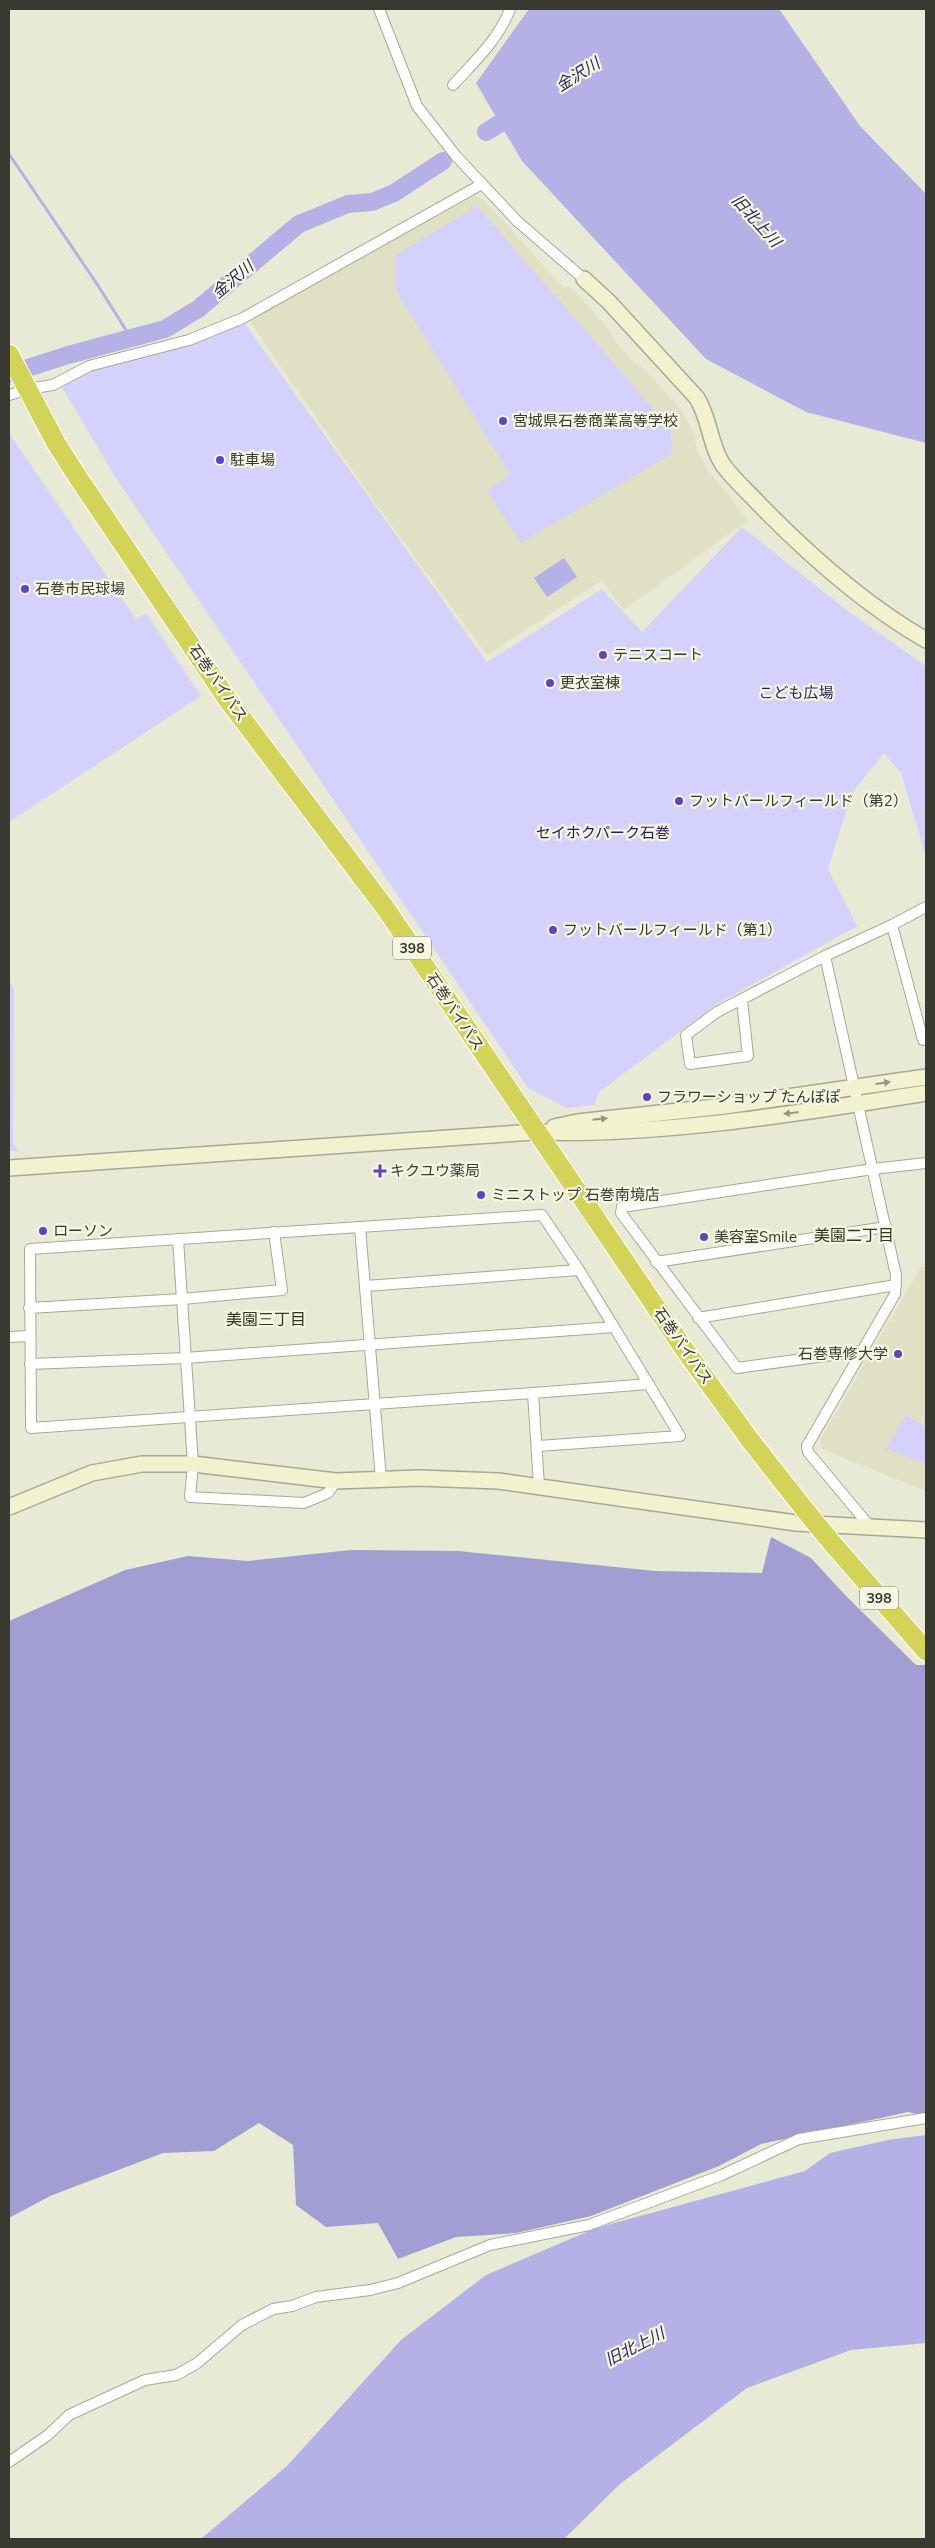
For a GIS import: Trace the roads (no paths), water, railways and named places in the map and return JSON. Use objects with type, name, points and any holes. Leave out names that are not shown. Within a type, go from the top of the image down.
[{"type":"highway","name":"石巻バイパス","points":[[9,356],[19,390],[223,692],[386,909],[687,1353],[750,1440],[805,1510],[926,1651]]},
{"type":"street","points":[[378,9],[415,104],[456,156],[517,221],[609,302],[697,398],[705,413],[720,460],[743,487],[787,533],[825,567],[874,605],[926,640]]},
{"type":"street","points":[[453,85],[483,53],[498,32],[510,9]]},
{"type":"street","points":[[19,390],[54,385],[89,366],[190,340],[243,318],[482,184]]},
{"type":"street","points":[[742,1000],[748,1056],[690,1064],[686,1036],[717,1012],[825,956],[926,907]]},
{"type":"street","points":[[892,925],[923,1040],[926,1039]]},
{"type":"street","points":[[825,956],[860,1104],[896,1275],[896,1285],[894,1294],[806,1446],[808,1452],[872,1529]]},
{"type":"street","points":[[536,1132],[578,1122],[724,1106],[926,1077]]},
{"type":"street","points":[[9,1168],[536,1132],[587,1134],[741,1119],[860,1104],[926,1093]]},
{"type":"street","points":[[861,1351],[737,1368],[621,1213],[622,1207],[873,1169],[926,1163]]},
{"type":"street","points":[[538,1446],[680,1436],[649,1384],[579,1270],[542,1215],[30,1249],[31,1428],[649,1384]]},
{"type":"street","points":[[360,1227],[366,1286],[373,1404],[381,1480]]},
{"type":"street","points":[[656,1262],[886,1227]]},
{"type":"street","points":[[29,1308],[182,1299],[282,1290],[274,1232]]},
{"type":"street","points":[[178,1240],[193,1464],[190,1497],[197,1499],[304,1503],[328,1493],[336,1481]]},
{"type":"street","points":[[366,1286],[579,1270]]},
{"type":"street","points":[[698,1318],[896,1285]]},
{"type":"street","points":[[30,1364],[185,1358],[614,1327]]},
{"type":"street","points":[[9,1337],[29,1336]]},
{"type":"street","points":[[533,1393],[538,1446],[539,1486]]},
{"type":"street","points":[[9,1506],[92,1474],[142,1464],[193,1464],[336,1481],[459,1479],[539,1486],[796,1523],[872,1529],[926,1530]]},
{"type":"street","points":[[9,2462],[48,2435],[69,2415],[145,2380],[176,2375],[196,2364],[242,2325],[273,2309],[292,2306],[316,2297],[370,2290],[398,2283],[490,2245],[589,2225],[722,2175],[799,2139],[926,2118]]},
{"type":"water","name":"旧北上川","points":[[529,9],[779,9],[860,126],[926,194],[926,443],[806,412],[706,359],[522,161],[476,83]]},
{"type":"water","points":[[564,558],[577,577],[547,597],[534,578]]},
{"type":"water","name":"旧北上川","points":[[926,2135],[926,2343],[851,2350],[747,2388],[620,2484],[564,2539],[201,2539],[287,2466],[401,2340],[486,2275],[596,2228],[805,2171],[830,2153],[888,2140]]},
{"type":"waterway","name":"金沢川","points":[[486,132],[520,111]]},
{"type":"waterway","points":[[9,154],[97,284],[131,338]]},
{"type":"waterway","name":"金沢川","points":[[9,374],[68,355],[165,329],[198,309],[299,224],[348,204],[372,202],[394,193],[443,161]]},
{"type":"place","name":"宮城県石巻商業高等学校","points":[[503,421]]},
{"type":"place","name":"駐車場","points":[[220,460]]},
{"type":"place","name":"石巻市民球場","points":[[25,589]]},
{"type":"place","name":"テニスコート","points":[[603,655]]},
{"type":"place","name":"更衣室棟","points":[[550,683]]},
{"type":"place","name":"フットバールフィールド（第2）","points":[[679,801]]},
{"type":"place","name":"フットバールフィールド（第1）","points":[[553,930]]},
{"type":"place","name":"フラワーショップ たんぽぽ","points":[[647,1097]]},
{"type":"place","name":"キクユウ薬局","points":[[380,1171]]},
{"type":"place","name":"ミニストップ 石巻南境店","points":[[481,1195]]},
{"type":"place","name":"ローソン","points":[[43,1231]]},
{"type":"place","name":"美容室Smile","points":[[704,1237]]},
{"type":"place","name":"石巻専修大学","points":[[898,1354]]},
{"type":"district","name":"美園二丁目","points":[[854,1236]]},
{"type":"district","name":"美園三丁目","points":[[266,1320]]},
{"type":"park label","name":"こども広場","points":[[796,693]]},
{"type":"park label","name":"セイホクパーク石巻","points":[[603,833]]}]
